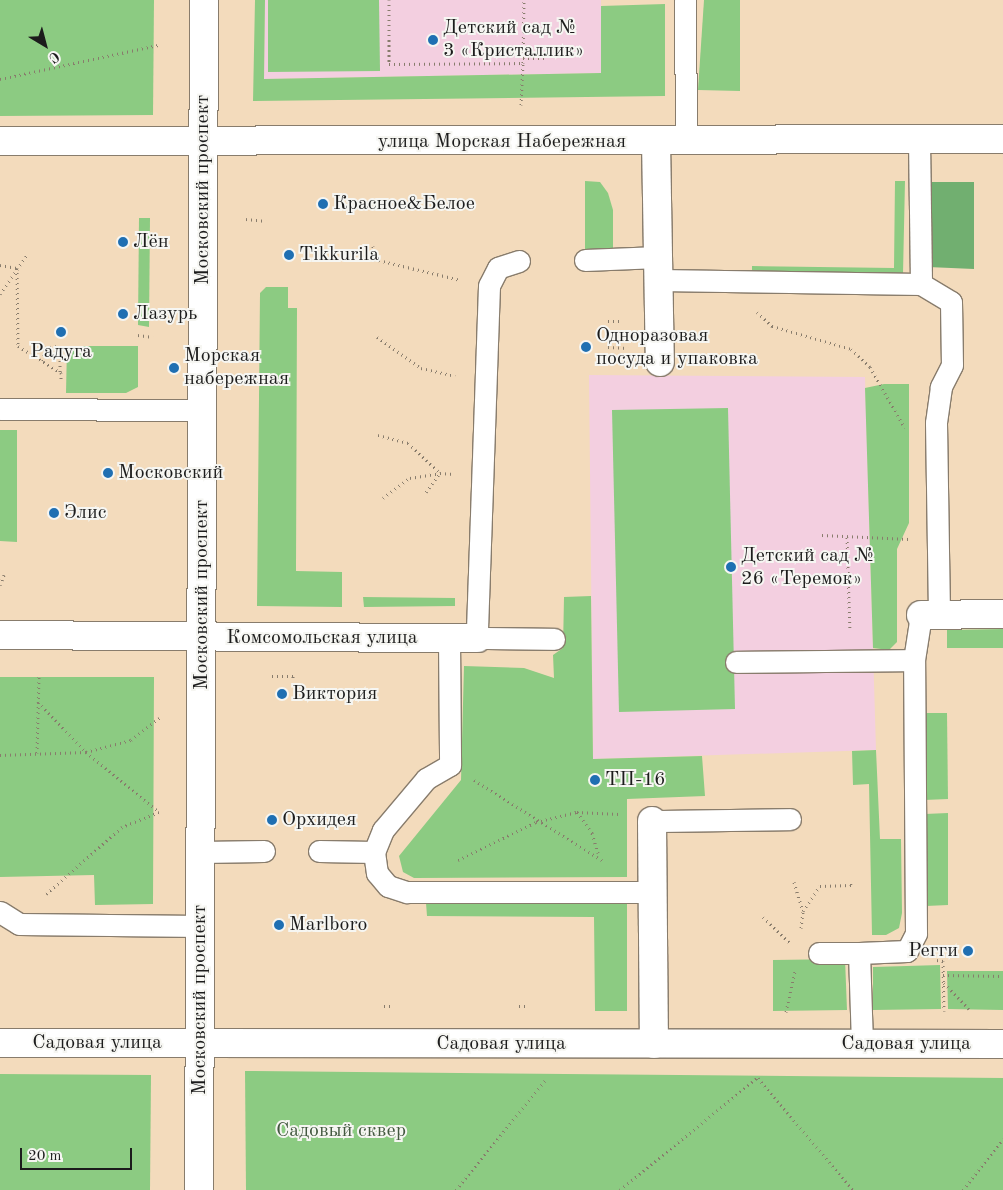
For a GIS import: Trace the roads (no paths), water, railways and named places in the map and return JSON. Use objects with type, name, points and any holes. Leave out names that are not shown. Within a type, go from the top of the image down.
[{"type":"street","name":"Московский проспект","points":[[199,1190],[204,0]]},
{"type":"street","name":"улица Морская Набережная","points":[[0,141],[1003,139]]},
{"type":"street","points":[[656,141],[660,362]]},
{"type":"street","points":[[930,615],[1003,614]]},
{"type":"street","name":"Комсомольская улица","points":[[0,635],[477,638]]},
{"type":"street","points":[[652,821],[639,891],[654,1044]]},
{"type":"street","name":"Садовая улица","points":[[0,1043],[1003,1044]]},
{"type":"lane","points":[[685,0],[686,141]]},
{"type":"lane","points":[[919,139],[921,284]]},
{"type":"lane","points":[[585,260],[658,269],[723,282],[921,284],[951,302],[952,365],[941,387],[936,423],[937,539],[930,615],[914,660],[916,933],[907,951],[819,954]]},
{"type":"lane","points":[[477,638],[482,381],[489,286],[498,268],[519,261]]},
{"type":"lane","points":[[0,409],[202,410]]},
{"type":"lane","name":"Комсомольская улица","points":[[477,638],[554,639]]},
{"type":"lane","points":[[449,639],[450,765],[426,779],[383,830],[374,852],[377,873],[388,886],[407,892],[639,891]]},
{"type":"lane","points":[[736,662],[914,660]]},
{"type":"lane","points":[[652,821],[790,819]]},
{"type":"lane","points":[[201,852],[264,851]]},
{"type":"lane","points":[[320,851],[374,852]]},
{"type":"lane","points":[[0,912],[19,924],[200,926]]},
{"type":"lane","points":[[859,953],[862,1044]]},
{"type":"place","name":"Детский сад № 3 «Кристаллик»","points":[[433,40]]},
{"type":"place","name":"Красное&Белое","points":[[323,204]]},
{"type":"place","name":"Лён","points":[[123,242]]},
{"type":"place","name":"Tikkurila","points":[[289,255]]},
{"type":"place","name":"Лазурь","points":[[123,314]]},
{"type":"place","name":"Радуга","points":[[61,332]]},
{"type":"place","name":"Одноразовая посуда и упаковка","points":[[586,347]]},
{"type":"place","name":"Морская набережная","points":[[174,368]]},
{"type":"place","name":"Московский","points":[[108,473]]},
{"type":"place","name":"Элис","points":[[54,513]]},
{"type":"place","name":"Детский сад № 26 «Теремок»","points":[[731,567]]},
{"type":"place","name":"Виктория","points":[[282,694]]},
{"type":"place","name":"ТП-16","points":[[595,780]]},
{"type":"place","name":"Орхидея","points":[[272,820]]},
{"type":"place","name":"Marlboro","points":[[279,925]]},
{"type":"place","name":"Регги","points":[[968,951]]},
{"type":"park label","name":"Садовый сквер","points":[[341,1131]]}]
